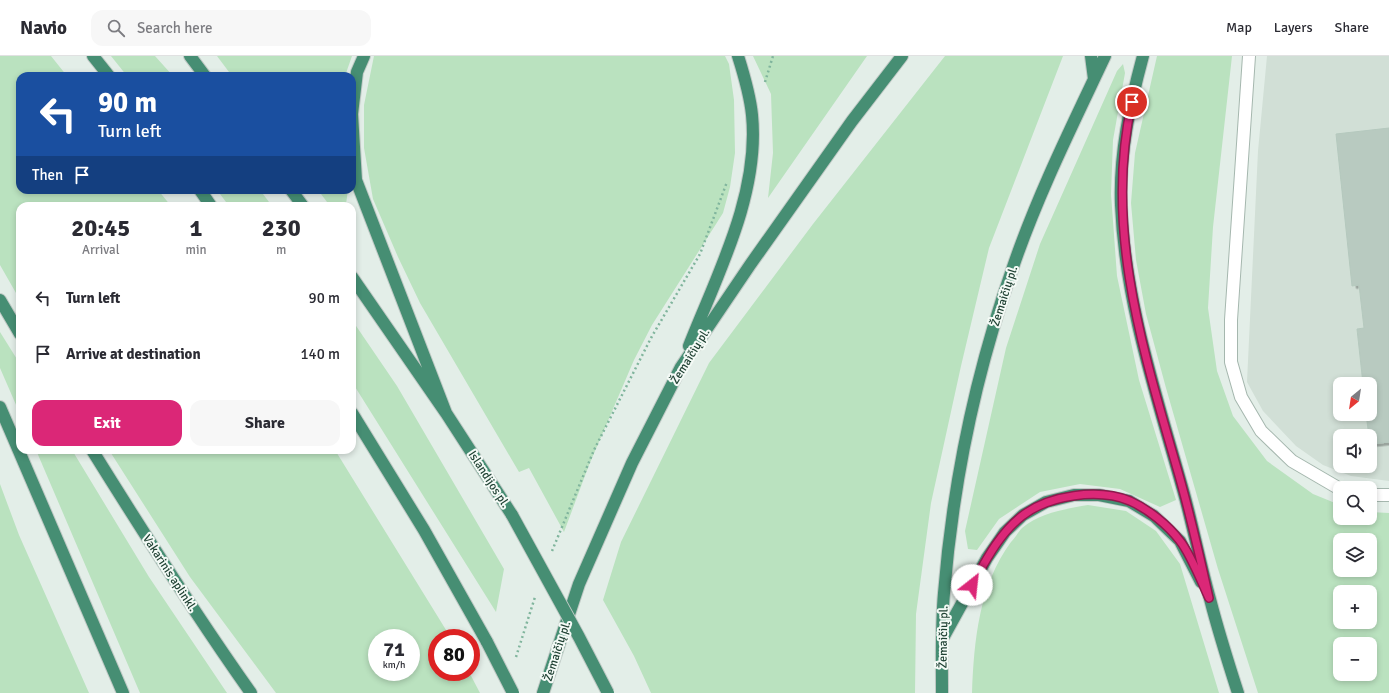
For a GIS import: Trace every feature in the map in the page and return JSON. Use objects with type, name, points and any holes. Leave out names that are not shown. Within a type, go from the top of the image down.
[{"type":"highway","points":[[93,56],[106,72]]},
{"type":"highway","points":[[190,56],[202,72]]},
{"type":"highway","points":[[356,80],[357,72],[364,56]]},
{"type":"highway","points":[[681,367],[738,223],[752,160],[752,116],[748,87],[738,56]]},
{"type":"highway","name":"Žemaičių pl.","points":[[544,693],[579,584],[632,463],[681,367],[750,265],[848,128],[902,56]]},
{"type":"highway","points":[[1091,56],[1094,79]]},
{"type":"highway","name":"Žemaičių pl.","points":[[942,693],[947,557],[970,414],[1012,267],[1048,177],[1105,56]]},
{"type":"highway","points":[[1143,56],[1128,117],[1122,161],[1121,204],[1126,256],[1140,334],[1192,522],[1209,598],[1238,693]]},
{"type":"highway","points":[[356,180],[446,412]]},
{"type":"highway","name":"Islandijos pl.","points":[[356,283],[446,412],[512,515],[608,693]]},
{"type":"highway","points":[[0,300],[16,327]]},
{"type":"highway","points":[[0,407],[16,444]]},
{"type":"highway","points":[[356,420],[424,530],[487,642],[513,693]]},
{"type":"highway","points":[[20,454],[123,693]]},
{"type":"highway","name":"Vakarinis aplinkl.","points":[[94,454],[152,547],[212,638],[251,693]]},
{"type":"highway","points":[[943,639],[987,558],[1005,532],[1023,516],[1046,502],[1074,495],[1099,495],[1129,501],[1154,516],[1180,541],[1209,598]]},
{"type":"street","points":[[1249,56],[1231,320],[1231,362],[1241,397],[1260,431],[1292,461],[1333,485]]},
{"type":"street","points":[[1377,495],[1389,495]]},
{"type":"path","points":[[752,116],[770,69],[773,56]]},
{"type":"path","points":[[549,558],[597,443],[651,338],[700,254],[728,182]]},
{"type":"path","points":[[515,660],[536,595]]},
{"type":"shaded area","points":[[1267,56],[1389,56],[1389,481],[1351,476],[1343,473],[1377,473],[1377,429],[1333,429],[1333,469],[1323,465],[1296,446],[1263,411],[1247,382],[1258,151]]},
{"type":"green space","points":[[0,56],[51,56],[64,72],[16,72],[16,194],[161,194],[168,202],[16,202],[16,293],[0,265]]},
{"type":"green space","points":[[111,56],[155,56],[169,72],[124,72]]},
{"type":"green space","points":[[217,56],[352,56],[346,72],[229,72]]},
{"type":"green space","points":[[374,56],[725,56],[729,64],[734,100],[735,153],[730,187],[723,213],[652,325],[634,360],[589,465],[564,532],[529,468],[519,472],[420,303],[373,199],[364,148],[364,105]]},
{"type":"green space","points":[[753,56],[867,56],[768,198],[773,153],[771,94]]},
{"type":"green space","points":[[945,56],[1063,56],[989,248],[961,366],[931,503],[916,614],[915,693],[651,693],[634,656],[603,600],[621,542],[709,363],[813,224]]},
{"type":"green space","points":[[1157,56],[1232,56],[1213,227],[1208,308],[1217,371],[1233,416],[1267,461],[1313,494],[1333,502],[1333,525],[1377,525],[1377,512],[1389,513],[1389,693],[1258,693],[1218,569],[1146,314],[1136,260],[1131,203],[1135,153]]},
{"type":"green space","points":[[1123,64],[1125,73],[1113,140],[1111,194],[1117,276],[1139,380],[1176,500],[1160,507],[1120,489],[1080,484],[1040,492],[999,519],[977,550],[968,549],[965,531],[1006,348],[1040,244],[1117,71]]},
{"type":"green space","points":[[220,194],[263,194],[269,202],[226,202]]},
{"type":"green space","points":[[321,194],[347,194],[346,202],[327,202]]},
{"type":"green space","points":[[356,326],[397,386],[504,569],[496,612],[356,388]]},
{"type":"green space","points":[[0,332],[16,358],[16,405],[0,368]]},
{"type":"green space","points":[[38,454],[74,454],[149,577],[227,693],[140,693]]},
{"type":"green space","points":[[112,454],[337,454],[445,629],[428,629],[428,681],[474,681],[480,693],[276,693],[190,577]]},
{"type":"green space","points":[[0,484],[19,535],[89,693],[0,693]]},
{"type":"green space","points":[[1088,505],[1126,511],[1156,531],[1180,564],[1219,693],[972,693],[974,654],[980,614],[985,595],[1000,559],[1022,528],[1029,523],[1053,512]]},
{"type":"building","points":[[1389,128],[1389,442],[1377,443],[1377,429],[1368,429],[1367,421],[1377,421],[1377,377],[1362,377],[1357,329],[1364,328],[1359,285],[1352,286],[1336,134]]},
{"type":"route","points":[[972,585],[987,558],[1005,532],[1023,516],[1046,502],[1074,495],[1099,495],[1129,501],[1154,516],[1180,541],[1209,598],[1192,522],[1140,334],[1126,256],[1121,204],[1122,161],[1128,117],[1132,102]]}]
